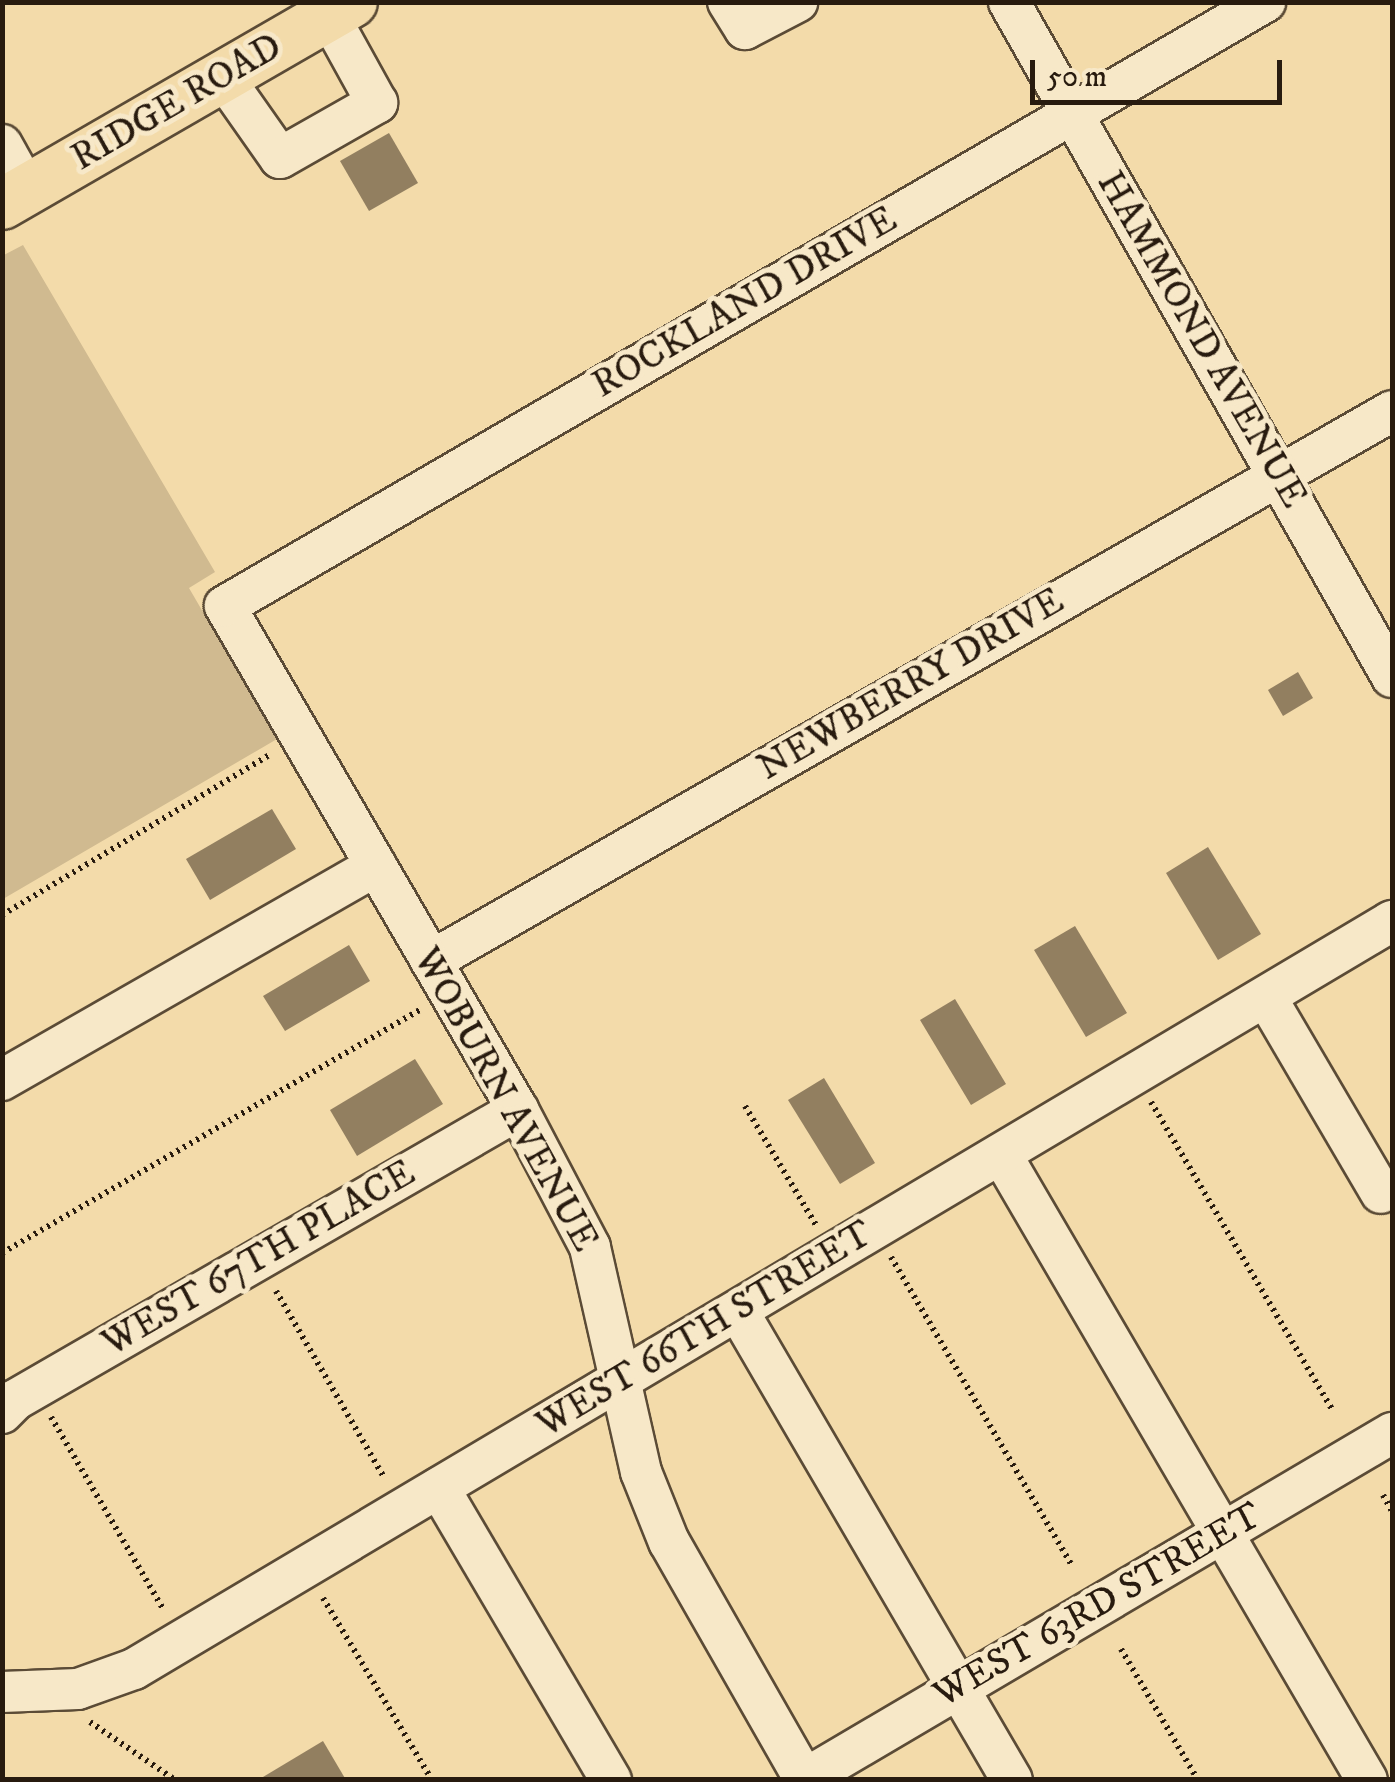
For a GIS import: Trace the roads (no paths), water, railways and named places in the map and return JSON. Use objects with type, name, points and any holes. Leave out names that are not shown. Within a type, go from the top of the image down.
[{"type":"main road","name":"RIDGE ROAD","points":[[15,197],[340,9]]},
{"type":"street","points":[[728,2],[745,28],[797,2]]},
{"type":"street","name":"HAMMOND AVENUE","points":[[1009,2],[1392,677]]},
{"type":"street","name":"ROCKLAND DRIVE","points":[[226,606],[1265,2]]},
{"type":"street","points":[[223,77],[280,158],[377,103],[340,9]]},
{"type":"street","points":[[2,145],[15,197]]},
{"type":"street","name":"NEWBERRY DRIVE","points":[[431,961],[1392,411]]},
{"type":"street","name":"WOBURN AVENUE","points":[[226,606],[518,1110],[590,1247],[624,1379],[641,1472],[669,1542],[804,1779]]},
{"type":"street","points":[[2,1080],[376,866]]},
{"type":"street","name":"WEST 66TH STREET","points":[[2,1692],[78,1688],[134,1669],[1392,922]]},
{"type":"street","points":[[1266,997],[1381,1194]]},
{"type":"street","name":"WEST 67TH PLACE","points":[[2,1413],[34,1389],[518,1110]]},
{"type":"street","points":[[1001,1154],[1368,1780]]},
{"type":"street","points":[[738,1311],[1012,1780]]},
{"type":"street","name":"WEST 63RD STREET","points":[[804,1779],[1392,1434]]},
{"type":"street","points":[[438,1488],[611,1780]]}]
